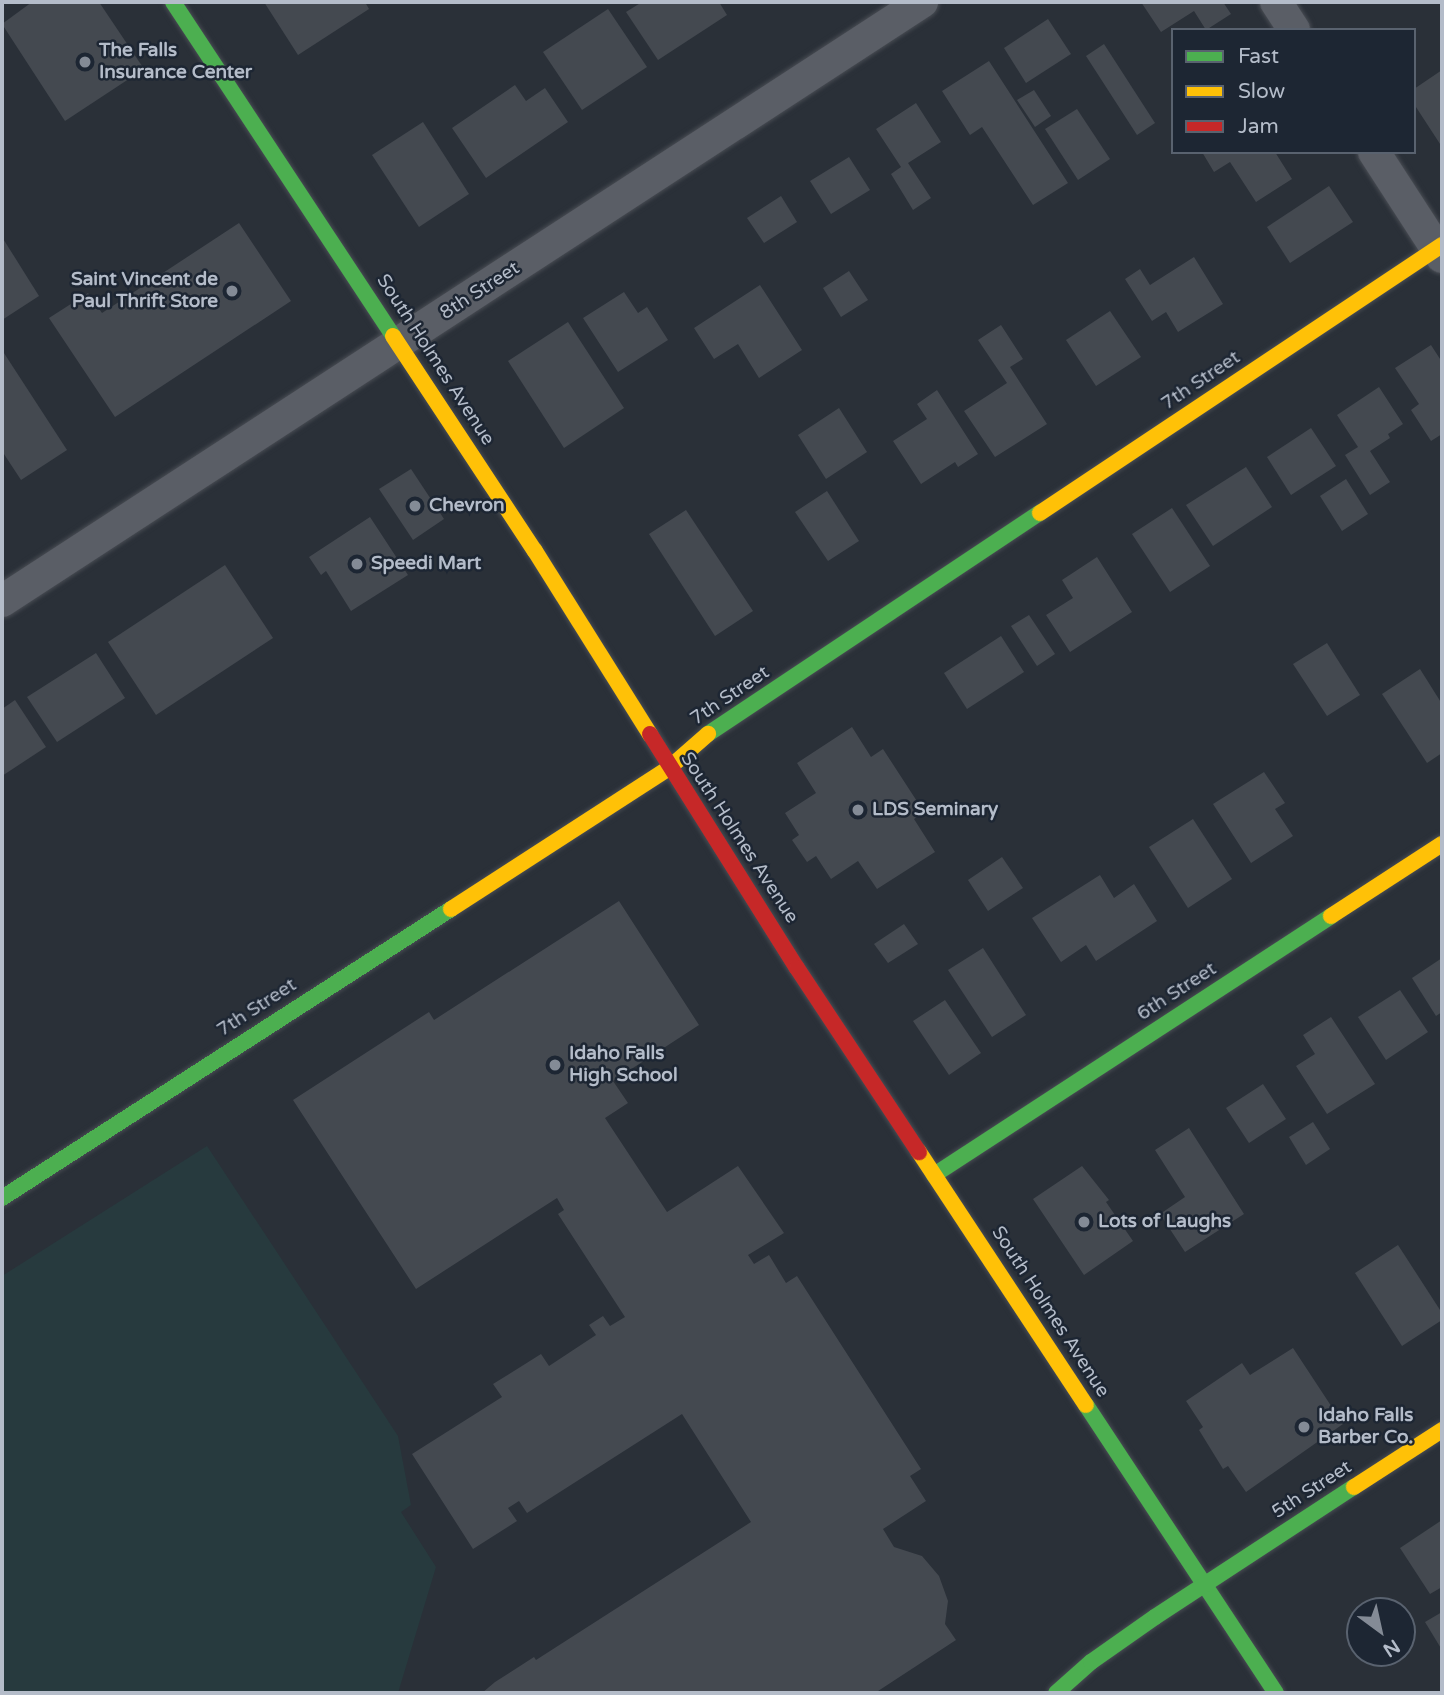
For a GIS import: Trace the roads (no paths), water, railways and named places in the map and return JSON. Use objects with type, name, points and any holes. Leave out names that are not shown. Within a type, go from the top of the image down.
[{"type":"street","name":"South Holmes Avenue","points":[[173,2],[535,551],[669,768],[1276,1693]]},
{"type":"street","name":"8th Street","points":[[3,598],[922,2]]},
{"type":"street","points":[[1276,2],[1293,28]]},
{"type":"street","points":[[1375,154],[1440,250]]},
{"type":"street","name":"7th Street","points":[[2,1198],[669,768],[703,737],[1440,250]]},
{"type":"street","name":"6th Street","points":[[934,1174],[1442,844]]},
{"type":"street","name":"5th Street","points":[[1056,1693],[1091,1662],[1204,1585],[1442,1430]]},
{"type":"place","name":"The Falls Insurance Center","points":[[85,62]]},
{"type":"place","name":"Saint Vincent de Paul Thrift Store","points":[[232,291]]},
{"type":"place","name":"Chevron","points":[[415,506]]},
{"type":"place","name":"Speedi Mart","points":[[357,564]]},
{"type":"place","name":"LDS Seminary","points":[[858,810]]},
{"type":"place","name":"Idaho Falls High School","points":[[555,1065]]},
{"type":"place","name":"Lots of Laughs","points":[[1084,1222]]},
{"type":"place","name":"Idaho Falls Barber Co.","points":[[1304,1427]]}]
